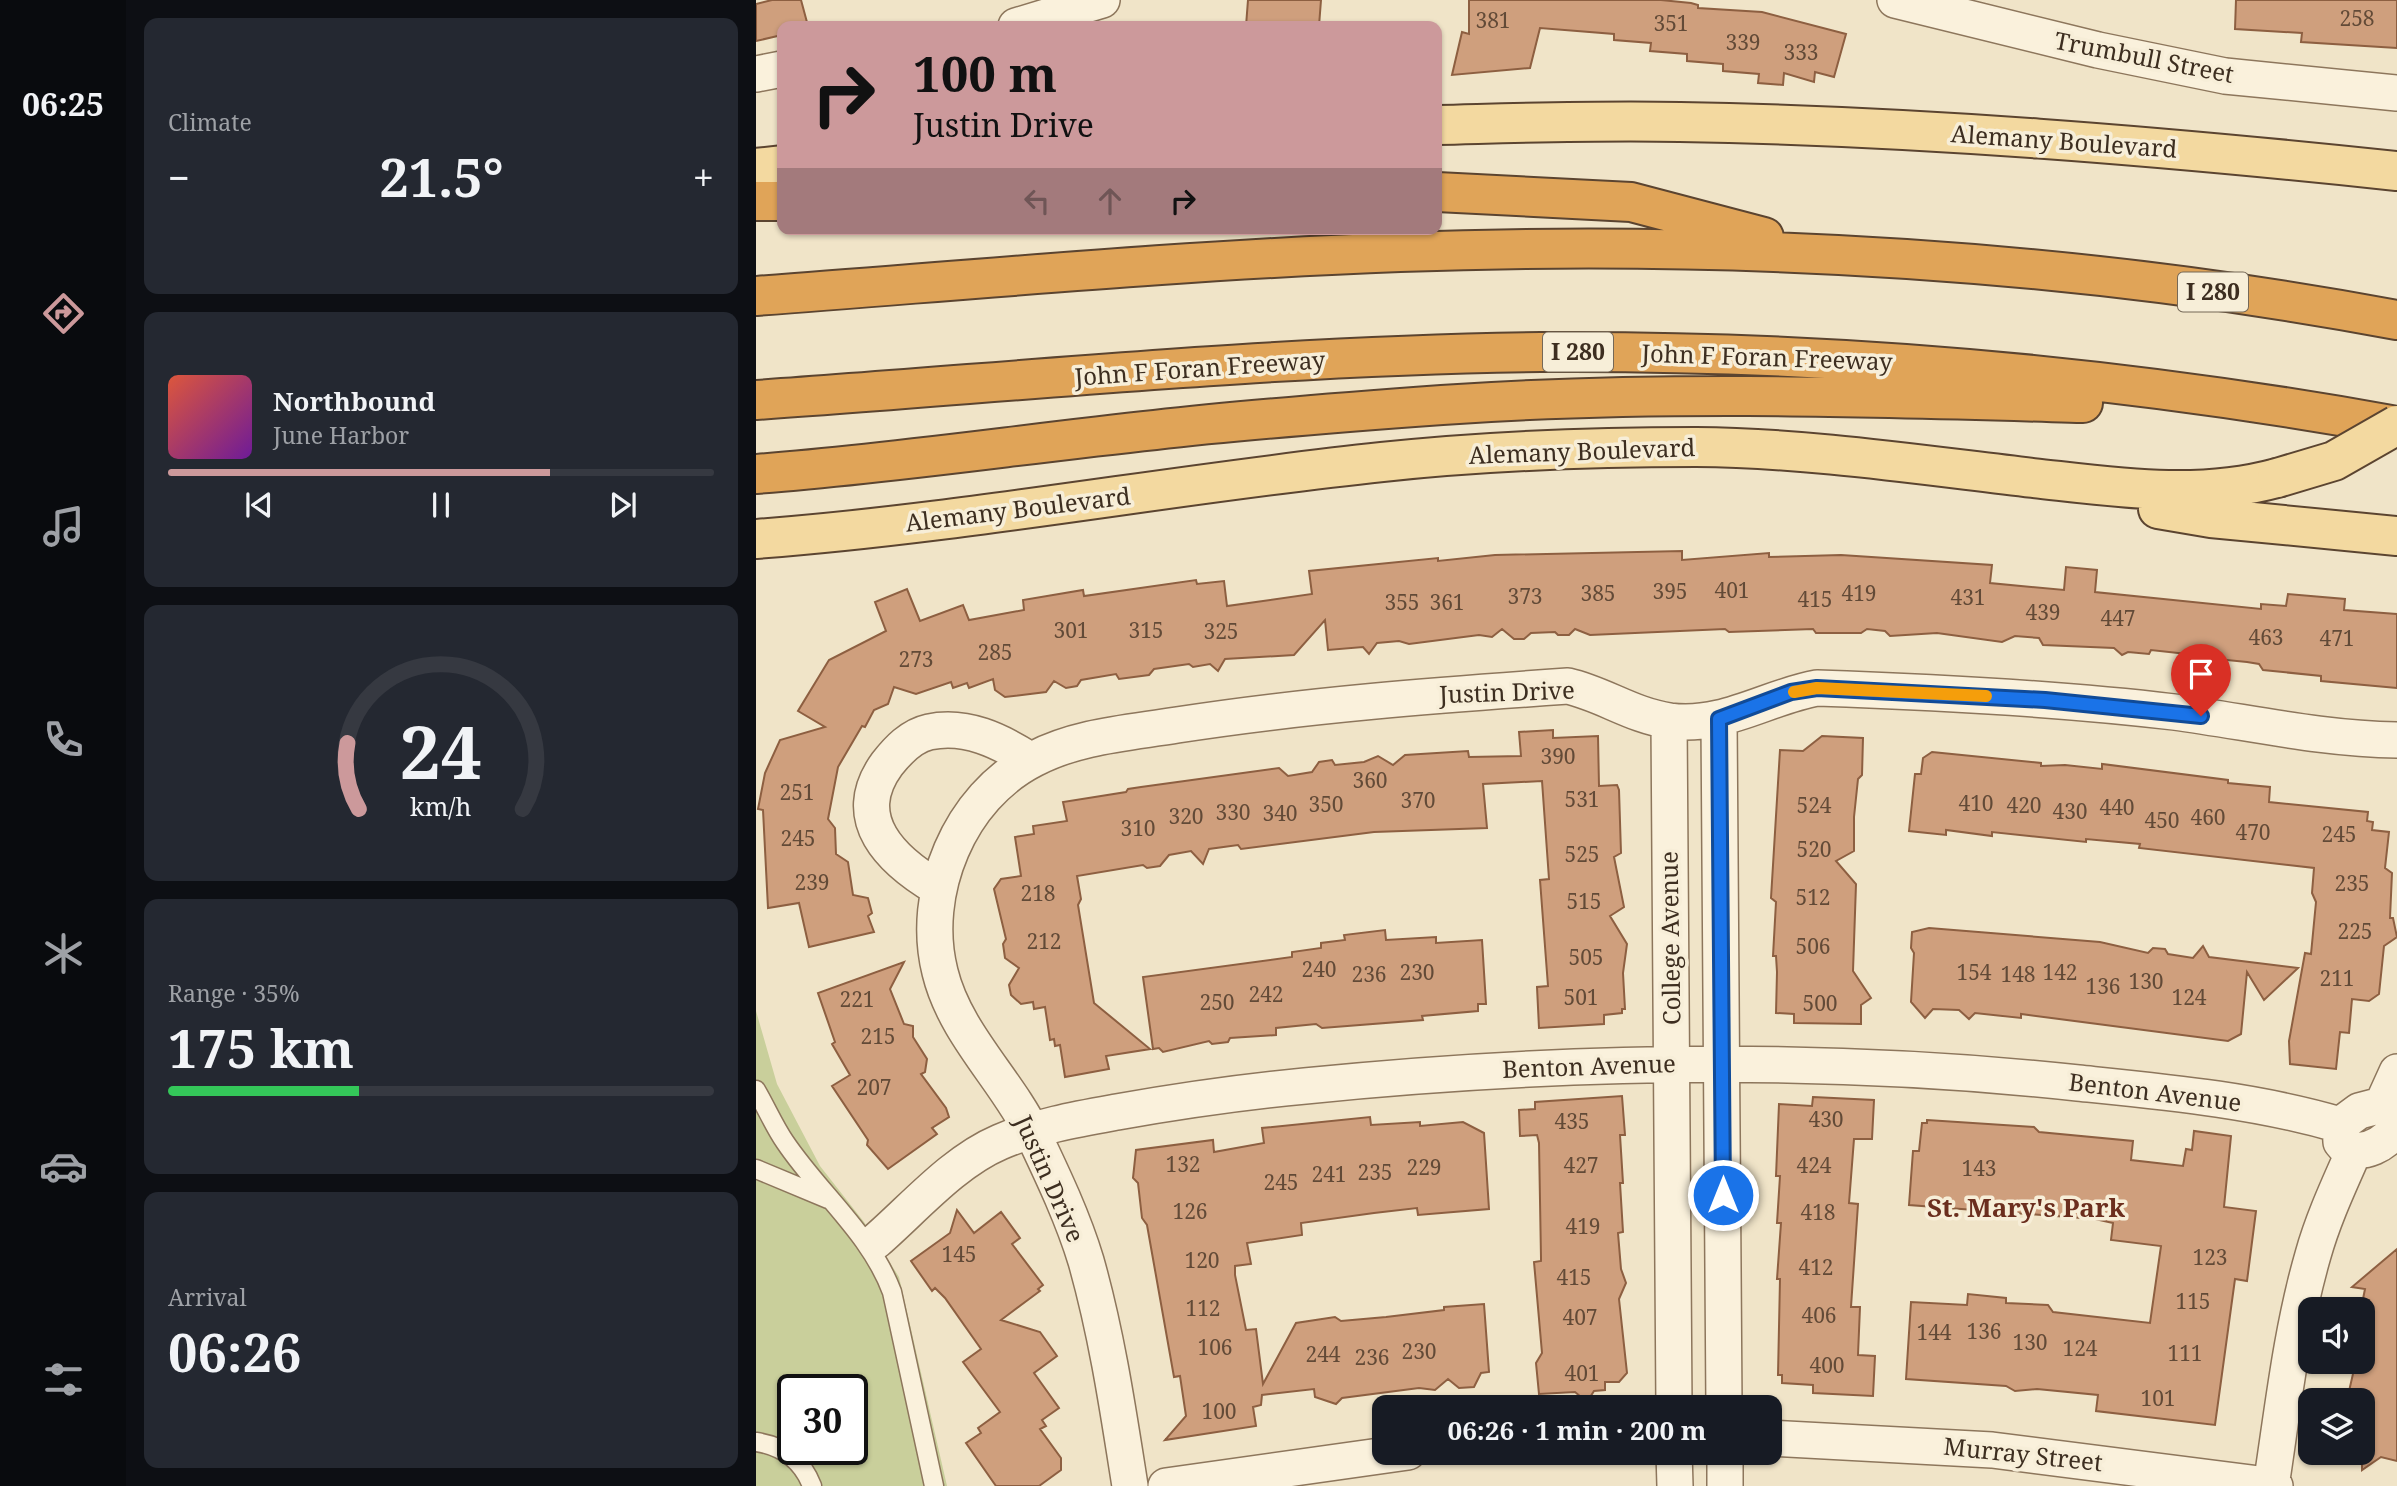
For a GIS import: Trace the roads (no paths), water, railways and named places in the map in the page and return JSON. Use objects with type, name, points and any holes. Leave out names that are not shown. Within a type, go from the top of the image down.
[{"type":"highway","points":[[1442,192],[1631,202],[1834,256]]},
{"type":"highway","points":[[756,201],[777,201]]},
{"type":"highway","name":"I 280","points":[[756,296],[1396,252],[1663,249],[1956,263],[2087,276],[2397,320]]},
{"type":"highway","name":"John F Foran Freeway","points":[[756,400],[1337,359],[1607,352],[1772,357],[1959,368],[2155,389],[2397,426]]},
{"type":"highway","points":[[756,474],[855,467],[1156,429],[1443,405],[1618,396],[1780,394],[2308,411]]},
{"type":"main road","name":"Alemany Boulevard","points":[[1442,125],[1680,122],[1955,133],[2147,147],[2397,171]]},
{"type":"main road","points":[[756,168],[777,166]]},
{"type":"main road","name":"Alemany Boulevard","points":[[756,539],[922,523],[1385,462],[1494,453],[1698,447],[1891,462],[2166,491],[2215,490],[2277,478],[2334,461],[2397,426]]},
{"type":"main road","points":[[1891,462],[2211,518],[2397,536]]},
{"type":"street","points":[[1018,21],[1022,0]]},
{"type":"street","name":"Trumbull Street","points":[[1895,0],[2073,45],[2225,76],[2397,93]]},
{"type":"street","points":[[1036,21],[1081,9]]},
{"type":"street","points":[[756,75],[777,70]]},
{"type":"street","name":"Justin Drive","points":[[1130,1486],[1114,1378],[1085,1257],[1031,1131],[954,1008],[940,973],[934,932],[938,888],[950,850],[970,817],[998,785],[1030,760],[1071,742],[1196,722],[1332,705],[1568,686],[1592,692],[1630,712],[1669,721],[1719,719],[1791,692],[1817,688],[2045,700],[2174,712],[2311,733],[2397,740]]},
{"type":"street","name":"College Avenue","points":[[1719,719],[1724,1395]]},
{"type":"street","name":"College Avenue","points":[[1669,721],[1674,1395]]},
{"type":"street","points":[[938,888],[895,858],[877,833],[872,806],[873,793],[889,762],[916,736],[945,731],[979,734],[1030,760]]},
{"type":"street","name":"Benton Avenue","points":[[876,1241],[969,1159],[998,1142],[1031,1131],[1124,1111],[1251,1091],[1503,1070],[1721,1062],[1931,1070],[2032,1078],[2225,1100],[2297,1112],[2347,1138]]},
{"type":"street","points":[[2272,1486],[2290,1351],[2300,1303],[2347,1138],[2360,1111],[2392,1122],[2397,1072]]},
{"type":"street","name":"Murray Street","points":[[1782,1439],[1992,1450],[2272,1486]]},
{"type":"street","points":[[1166,1486],[1372,1457]]},
{"type":"street","points":[[1674,1465],[1675,1486]]},
{"type":"street","points":[[1725,1465],[1725,1486]]},
{"type":"lane","points":[[756,1090],[785,1142],[869,1245],[883,1267],[892,1292],[934,1486]]},
{"type":"lane","points":[[756,1169],[831,1201]]},
{"type":"lane","points":[[756,1442],[776,1445],[794,1457],[812,1486]]},
{"type":"district","name":"St. Mary's Park","points":[[2026,1208]]}]
